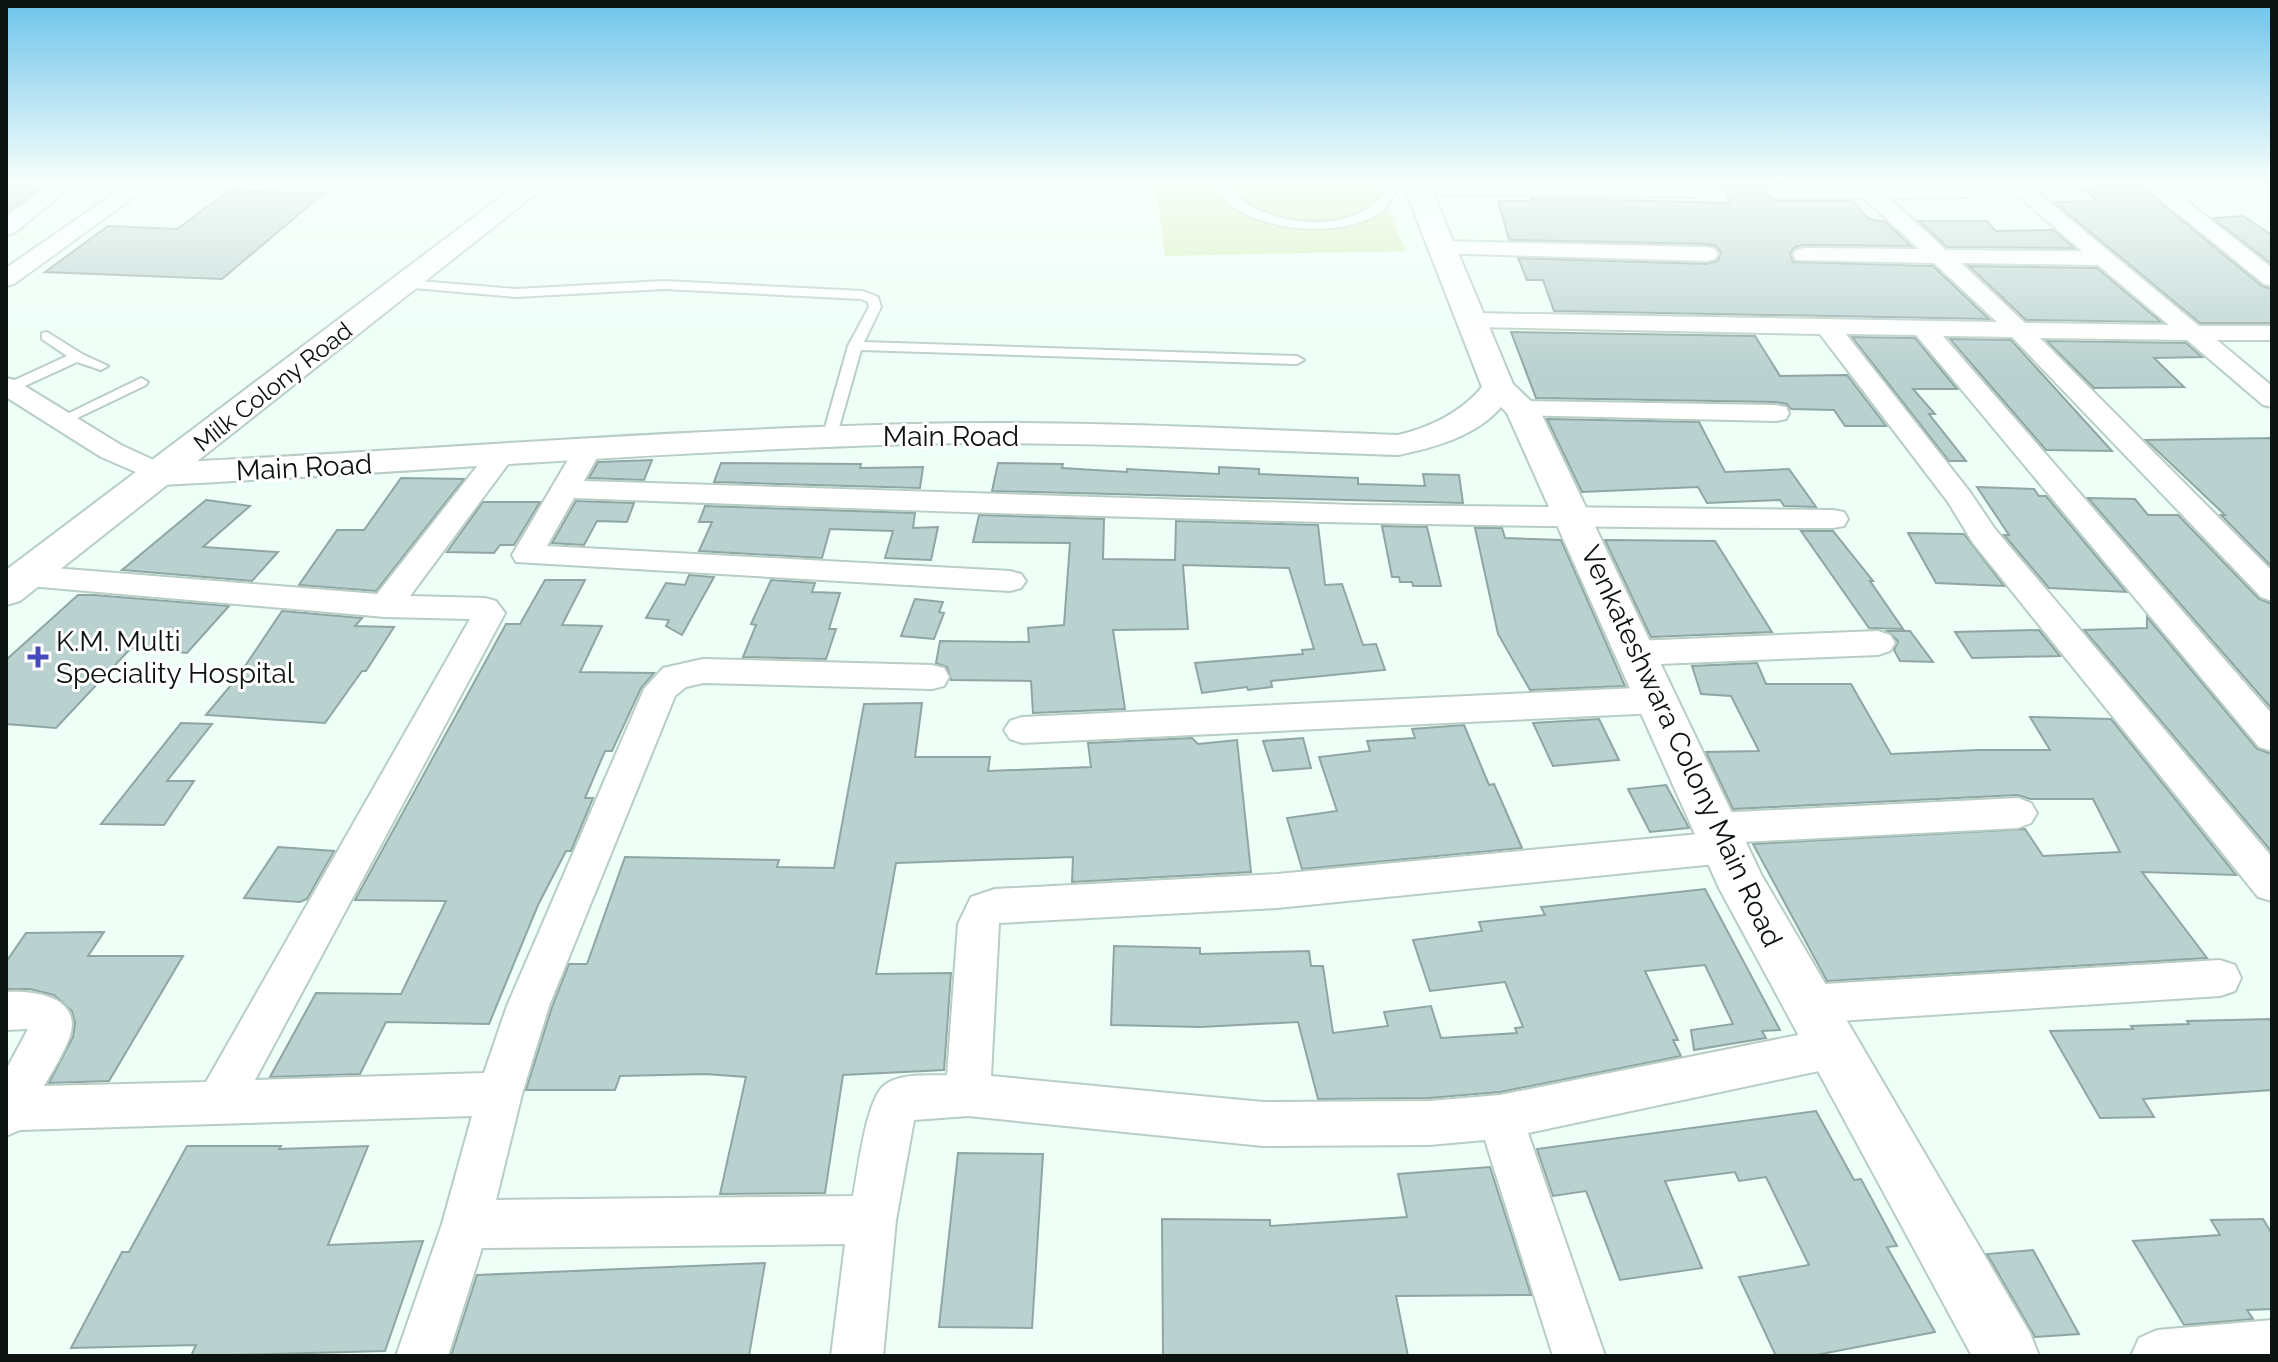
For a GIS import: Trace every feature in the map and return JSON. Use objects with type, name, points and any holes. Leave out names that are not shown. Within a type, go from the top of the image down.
[{"type":"main road","name":"Milk Colony Road","points":[[17,583],[457,245]]},
{"type":"street","points":[[6,279],[58,245]]},
{"type":"street","points":[[1440,245],[1510,398],[1776,413]]},
{"type":"street","points":[[1927,245],[2019,331],[2272,590]]},
{"type":"street","points":[[2088,245],[2272,399]]},
{"type":"street","points":[[2228,245],[2272,279]]},
{"type":"street","points":[[1441,248],[1707,254]]},
{"type":"street","points":[[1804,255],[2104,258]]},
{"type":"street","points":[[1474,320],[1829,329],[2272,333]]},
{"type":"street","points":[[1829,329],[1960,498],[1984,536],[2272,885]]},
{"type":"street","points":[[1925,330],[2272,738]]},
{"type":"street","points":[[7,387],[111,451],[161,474]]},
{"type":"street","name":"Main Road","points":[[161,474],[414,461],[589,447],[915,434],[1113,435],[1398,445],[1423,440],[1454,426],[1484,406],[1510,398]]},
{"type":"street","name":"Venkateshwara Colony Main Road","points":[[1510,398],[1575,520],[1743,888],[2007,1356]]},
{"type":"street","points":[[589,447],[527,555],[1010,581]]},
{"type":"street","points":[[385,606],[503,452]]},
{"type":"street","points":[[563,489],[1263,514],[1575,520],[1833,519]]},
{"type":"street","points":[[17,583],[385,606],[478,608],[489,613],[220,1101]]},
{"type":"street","points":[[1635,653],[1878,643]]},
{"type":"street","points":[[422,1356],[466,1224],[500,1094],[528,1006],[661,689],[667,682],[688,672],[703,671],[932,677]]},
{"type":"street","points":[[1022,730],[1658,700]]},
{"type":"street","points":[[968,1095],[978,924],[985,909],[995,906],[1277,891],[1720,837],[2018,813]]},
{"type":"street","points":[[1808,1004],[2220,978]]},
{"type":"street","points":[[6,1011],[41,1010],[48,1015],[51,1023],[49,1034],[8,1112]]},
{"type":"street","points":[[857,1356],[872,1220],[895,1103],[901,1099],[968,1095],[1263,1124],[1429,1123],[1500,1117],[1833,1048]]},
{"type":"street","points":[[8,1112],[220,1101],[500,1094]]},
{"type":"street","points":[[1500,1117],[1579,1356]]},
{"type":"street","points":[[466,1224],[872,1220]]},
{"type":"street","points":[[2157,1356],[2272,1346]]},
{"type":"lane","points":[[406,284],[516,293],[664,285],[863,295],[874,300],[875,307],[855,346],[829,438]]},
{"type":"lane","points":[[47,336],[77,357],[101,366]]},
{"type":"lane","points":[[855,346],[1297,360]]},
{"type":"lane","points":[[7,387],[77,357]]},
{"type":"lane","points":[[62,420],[141,382]]},
{"type":"green space","points":[[1163,245],[1403,245],[1406,251],[1165,256]]},
{"type":"building","points":[[83,245],[263,245],[222,279],[45,272]]},
{"type":"building","points":[[1710,245],[1909,245],[1803,245],[1795,247],[1790,253],[1793,262],[1933,266],[1989,319],[1554,311],[1543,280],[1527,280],[1518,258],[1707,264],[1718,261],[1721,252]]},
{"type":"building","points":[[1944,245],[2070,245],[2074,248]]},
{"type":"building","points":[[2105,245],[2211,245],[2262,286],[2272,289],[2272,323],[2200,323]]},
{"type":"building","points":[[2247,245],[2272,245],[2272,264]]},
{"type":"building","points":[[1969,266],[2097,268],[2161,322],[2026,320]]},
{"type":"building","points":[[1511,332],[1755,336],[1780,376],[1847,375],[1886,426],[1845,426],[1834,410],[1791,409],[1787,404],[1776,402],[1536,398]]},
{"type":"building","points":[[1852,337],[1915,338],[1957,389],[1913,389],[1935,414],[1929,414],[1966,461],[1949,461]]},
{"type":"building","points":[[1950,339],[2011,340],[2112,451],[2046,450]]},
{"type":"building","points":[[2047,341],[2186,343],[2202,357],[2154,358],[2184,387],[2094,388]]},
{"type":"building","points":[[1547,419],[1699,422],[1725,472],[1789,469],[1816,507],[1784,506],[1780,500],[1707,503],[1698,487],[1582,492]]},
{"type":"building","points":[[2272,438],[2272,567],[2221,515],[2225,515],[2146,440]]},
{"type":"building","points":[[652,460],[644,480],[589,478],[598,462]]},
{"type":"building","points":[[721,463],[923,467],[920,488],[714,482]]},
{"type":"building","points":[[998,463],[1063,464],[1062,468],[1127,472],[1127,469],[1219,474],[1219,467],[1259,469],[1259,474],[1358,478],[1358,484],[1425,486],[1423,474],[1459,475],[1463,503],[992,491]]},
{"type":"building","points":[[401,478],[464,479],[376,591],[299,585],[337,530],[364,530]]},
{"type":"building","points":[[1977,487],[2034,489],[2039,496],[2046,496],[2126,592],[2049,588],[2004,535],[2009,535]]},
{"type":"building","points":[[2088,498],[2135,499],[2148,515],[2178,515],[2259,599],[2272,604],[2272,709]]},
{"type":"building","points":[[206,500],[250,506],[203,547],[278,552],[252,581],[122,570]]},
{"type":"building","points":[[576,501],[634,503],[627,522],[597,521],[584,545],[552,543]]},
{"type":"building","points":[[483,502],[540,502],[514,545],[500,545],[494,553],[447,552]]},
{"type":"building","points":[[705,506],[915,513],[913,528],[938,527],[931,560],[885,558],[893,531],[830,529],[822,558],[699,551],[712,522],[699,522]]},
{"type":"building","points":[[979,515],[1104,519],[1103,559],[1175,560],[1176,521],[1318,525],[1325,585],[1342,584],[1363,645],[1376,644],[1385,670],[1271,681],[1272,687],[1202,693],[1195,663],[1303,654],[1302,650],[1314,649],[1289,568],[1183,565],[1188,629],[1113,630],[1125,709],[1033,713],[1031,681],[951,680],[947,667],[936,663],[940,641],[1029,642],[1028,628],[1064,625],[1070,543],[973,542]]},
{"type":"building","points":[[1382,526],[1427,527],[1441,586],[1413,586],[1412,582],[1400,582],[1399,577],[1392,577]]},
{"type":"building","points":[[1475,528],[1502,528],[1505,538],[1561,540],[1625,686],[1530,690],[1498,634]]},
{"type":"building","points":[[1801,531],[1833,531],[1873,581],[1870,581],[1903,629],[1869,628]]},
{"type":"building","points":[[1908,533],[1964,534],[2004,586],[1936,583]]},
{"type":"building","points":[[1605,540],[1715,541],[1772,632],[1651,637]]},
{"type":"building","points":[[689,575],[714,577],[682,635],[666,626],[669,620],[646,618],[666,583],[685,585]]},
{"type":"building","points":[[545,580],[585,580],[562,625],[602,626],[580,672],[654,673],[641,688],[612,751],[605,751],[585,798],[593,798],[571,851],[566,851],[538,905],[489,1024],[386,1022],[360,1074],[270,1077],[316,993],[401,994],[446,901],[355,900],[506,624],[520,624]]},
{"type":"building","points":[[771,580],[815,583],[812,592],[840,593],[829,629],[836,629],[826,659],[743,657],[756,625],[751,624]]},
{"type":"building","points":[[78,595],[229,606],[187,653],[131,648],[56,728],[6,724],[6,660]]},
{"type":"building","points":[[915,599],[943,602],[939,612],[944,613],[934,639],[901,636]]},
{"type":"building","points":[[282,611],[362,618],[355,626],[394,627],[366,671],[362,671],[325,723],[206,715],[237,678]]},
{"type":"building","points":[[2147,617],[2257,749],[2272,754],[2272,852],[2084,630],[2147,628]]},
{"type":"building","points":[[2039,630],[2060,656],[1972,658],[1955,632]]},
{"type":"building","points":[[1887,631],[1910,631],[1933,662],[1900,661],[1894,650],[1898,641]]},
{"type":"building","points":[[1757,663],[1766,684],[1851,684],[1891,754],[2050,750],[2030,717],[2111,719],[2236,875],[2142,872],[2207,958],[1827,981],[1753,844],[2025,829],[2043,856],[2120,852],[2093,799],[2030,799],[2018,795],[1733,809],[1706,752],[1759,751],[1731,696],[1701,694],[1692,666]]},
{"type":"building","points":[[922,703],[915,757],[990,757],[988,771],[1091,767],[1088,743],[1192,738],[1198,744],[1237,740],[1251,872],[1072,882],[1073,857],[896,863],[876,974],[951,973],[944,1070],[843,1075],[825,1193],[720,1194],[746,1077],[705,1074],[620,1076],[615,1090],[526,1090],[569,964],[587,964],[625,857],[779,860],[777,867],[834,868],[864,704]]},
{"type":"building","points":[[1599,719],[1619,760],[1553,766],[1533,723]]},
{"type":"building","points":[[181,723],[212,724],[167,781],[194,781],[164,825],[101,824]]},
{"type":"building","points":[[1464,725],[1489,785],[1494,784],[1522,848],[1302,869],[1287,818],[1337,811],[1319,757],[1370,751],[1367,741],[1415,738],[1412,729]]},
{"type":"building","points":[[1303,738],[1311,768],[1273,771],[1263,741]]},
{"type":"building","points":[[1666,785],[1689,828],[1650,832],[1628,789]]},
{"type":"building","points":[[278,847],[334,851],[307,899],[300,902],[244,898]]},
{"type":"building","points":[[1705,889],[1780,1030],[1762,1031],[1766,1038],[1694,1050],[1691,1030],[1733,1024],[1705,965],[1645,971],[1678,1040],[1673,1040],[1681,1056],[1500,1092],[1429,1098],[1318,1099],[1298,1022],[1201,1027],[1111,1025],[1114,946],[1200,948],[1200,954],[1309,951],[1311,966],[1323,966],[1333,1033],[1388,1026],[1384,1012],[1431,1006],[1441,1038],[1517,1033],[1515,1028],[1523,1027],[1505,982],[1430,991],[1413,940],[1482,931],[1479,922],[1545,915],[1541,907]]},
{"type":"building","points":[[104,932],[88,956],[183,956],[109,1081],[49,1083],[73,1037],[75,1023],[72,1011],[54,995],[30,989],[6,989],[6,962],[26,933]]},
{"type":"building","points":[[2272,1019],[2272,1090],[2143,1099],[2154,1117],[2100,1118],[2050,1031],[2133,1029],[2131,1026],[2189,1024],[2187,1021]]},
{"type":"building","points":[[1816,1111],[1854,1180],[1861,1179],[1897,1246],[1887,1247],[1935,1332],[1811,1356],[1776,1356],[1739,1277],[1809,1265],[1766,1177],[1739,1181],[1735,1172],[1665,1181],[1702,1268],[1620,1280],[1586,1191],[1553,1196],[1537,1149]]},
{"type":"building","points":[[187,1146],[281,1146],[279,1149],[368,1146],[328,1245],[423,1241],[385,1351],[191,1356],[196,1345],[71,1348],[122,1252],[129,1252]]},
{"type":"building","points":[[958,1153],[1043,1154],[1032,1328],[939,1327]]},
{"type":"building","points":[[1490,1167],[1531,1295],[1396,1296],[1408,1356],[1163,1356],[1162,1219],[1270,1220],[1270,1226],[1407,1217],[1398,1174]]},
{"type":"building","points":[[2263,1219],[2272,1234],[2272,1309],[2247,1310],[2253,1319],[2184,1325],[2133,1241],[2220,1235],[2211,1220]]},
{"type":"building","points":[[2033,1250],[2079,1334],[2035,1337],[1987,1254]]},
{"type":"building","points":[[765,1263],[749,1356],[451,1356],[477,1275]]},
{"type":"place","name":"K.M. Multi Speciality Hospital","points":[[38,657]]}]
